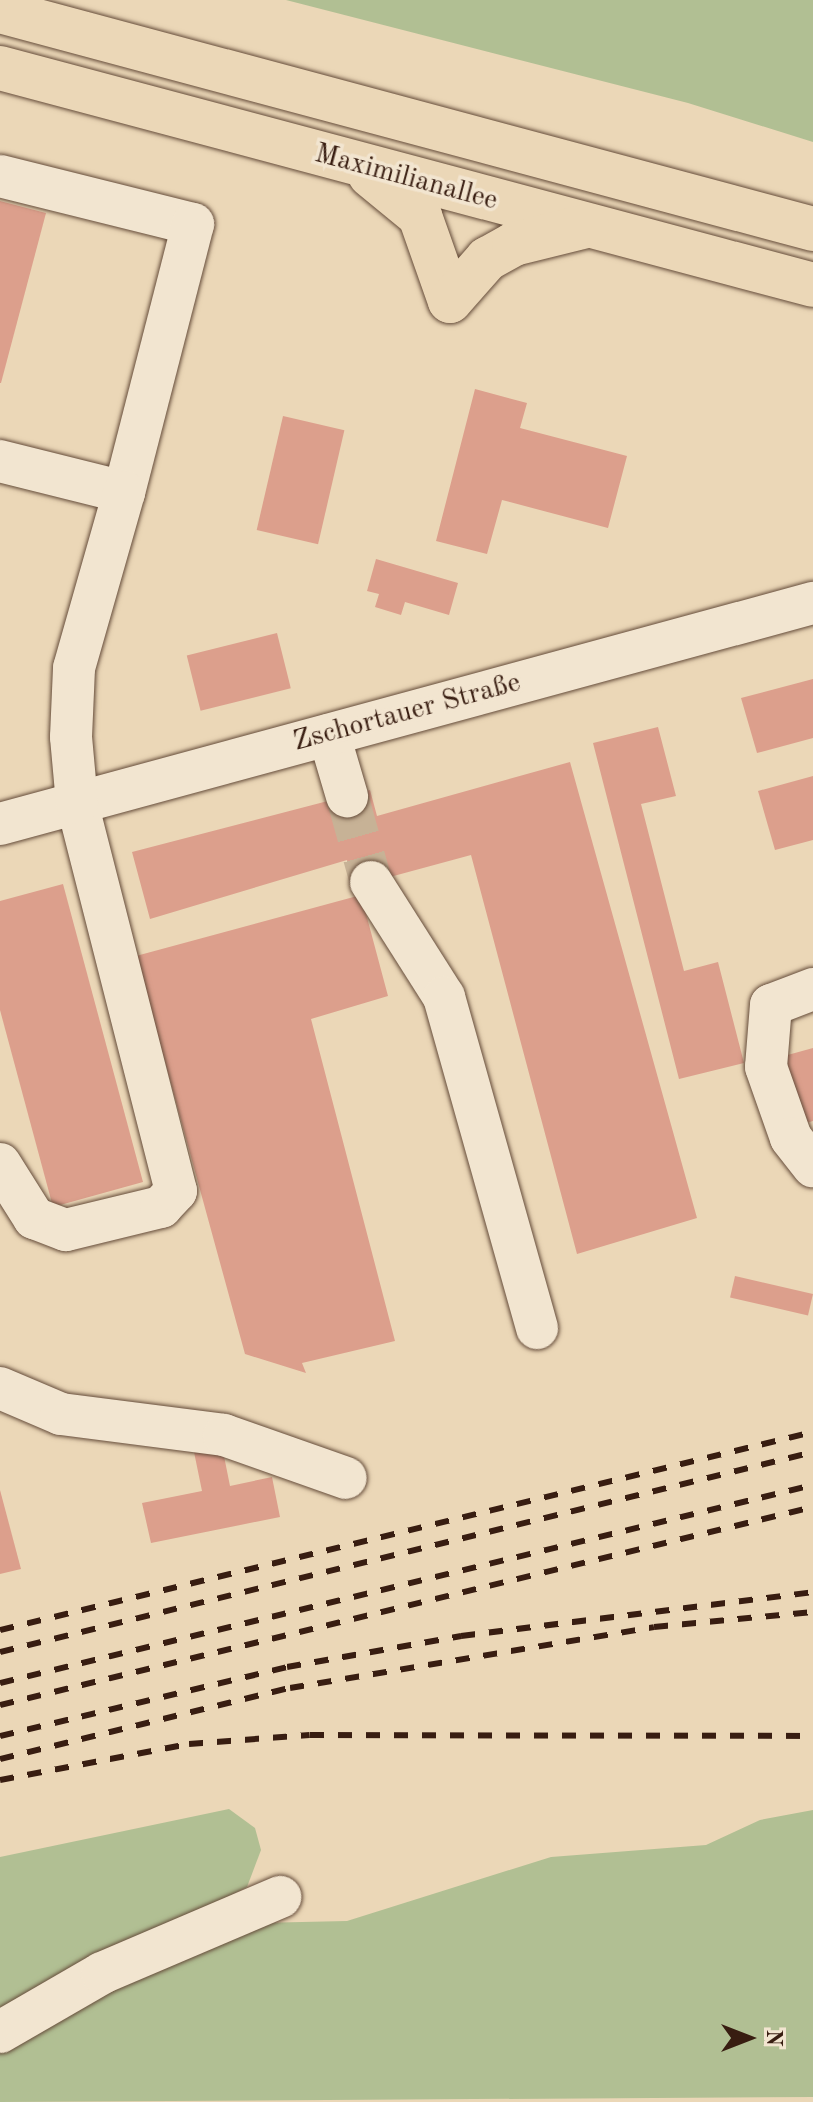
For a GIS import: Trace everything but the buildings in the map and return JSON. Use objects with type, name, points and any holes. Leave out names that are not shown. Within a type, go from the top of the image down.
[{"type":"highway","points":[[0,11],[813,229]]},
{"type":"highway","name":"Maximilianallee","points":[[0,68],[813,285]]},
{"type":"highway","points":[[359,166],[420,216],[450,301],[487,259],[514,244],[589,225]]},
{"type":"street","points":[[0,176],[193,224],[70,690],[77,803],[176,1191],[161,1207],[66,1230],[34,1218],[0,1164]]},
{"type":"street","points":[[0,461],[124,492]]},
{"type":"street","name":"Zschortauer Straße","points":[[0,824],[813,603]]},
{"type":"street","points":[[329,735],[347,796]]},
{"type":"street","points":[[371,882],[444,997],[537,1328]]},
{"type":"street","points":[[813,989],[771,1005],[766,1067],[791,1138],[813,1166]]},
{"type":"street","points":[[0,1388],[61,1414],[224,1435],[346,1478]]},
{"type":"street","points":[[0,2032],[102,1973],[280,1897]]},
{"type":"green space","points":[[286,0],[813,0],[813,142],[688,103]]},
{"type":"green space","points":[[229,1809],[255,1828],[261,1850],[247,1887],[0,2018],[0,1857]]},
{"type":"green space","points":[[813,1810],[813,2097],[0,2102],[0,2046],[108,1986],[257,1923],[347,1921],[551,1857],[706,1845],[760,1820]]},
{"type":"tunnel","points":[[347,796],[371,882]]},
{"type":"railway","points":[[0,1630],[813,1432]]},
{"type":"railway","points":[[0,1652],[813,1452]]},
{"type":"railway","points":[[0,1683],[813,1485]]},
{"type":"railway","points":[[0,1705],[813,1507]]},
{"type":"railway","points":[[0,1736],[287,1667],[461,1636],[813,1592]]},
{"type":"railway","points":[[0,1759],[290,1688],[654,1627],[813,1612]]},
{"type":"railway","points":[[0,1780],[189,1744],[310,1735],[813,1736]]}]
